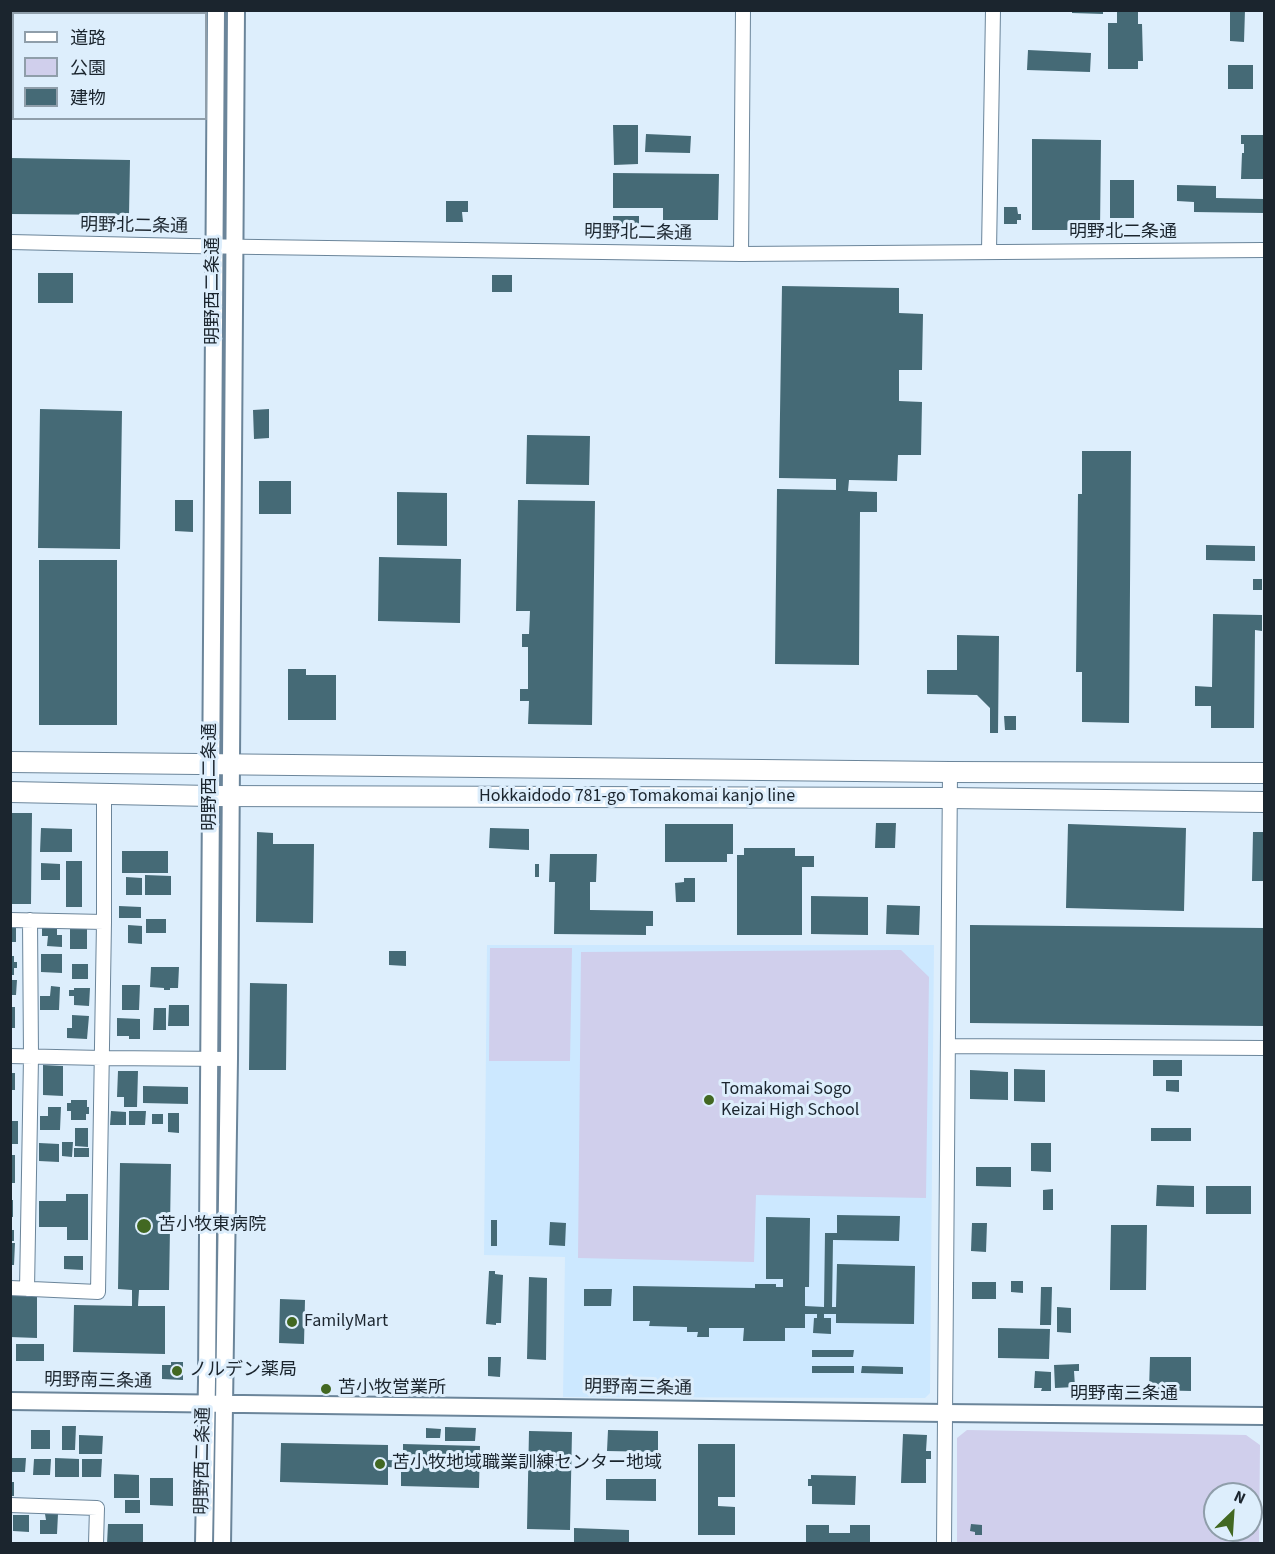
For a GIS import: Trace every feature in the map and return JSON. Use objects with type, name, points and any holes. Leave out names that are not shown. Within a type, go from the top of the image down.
[{"type":"main road","name":"Hokkaidodo 781-go Tomakomai kanjo line","points":[[10,762],[950,772],[1264,772]]},
{"type":"main road","name":"Hokkaidodo 781-go Tomakomai kanjo line","points":[[10,792],[211,796],[949,798],[1264,802]]},
{"type":"street","name":"明野西二条通","points":[[216,10],[214,246],[221,765],[231,796],[230,1059],[222,1544]]},
{"type":"street","name":"明野西二条通","points":[[204,1544],[211,796],[221,765],[234,246],[236,10]]},
{"type":"street","points":[[741,254],[743,10]]},
{"type":"street","points":[[989,251],[993,10]]},
{"type":"street","name":"明野北二条通","points":[[10,242],[741,254],[1264,250]]},
{"type":"street","points":[[944,1544],[950,772]]},
{"type":"street","points":[[10,1288],[98,1292],[104,793]]},
{"type":"street","points":[[10,920],[104,922]]},
{"type":"street","points":[[27,1289],[31,1057],[30,920]]},
{"type":"street","points":[[948,1046],[1264,1048]]},
{"type":"street","points":[[10,1056],[230,1059]]},
{"type":"street","name":"明野南三条通","points":[[10,1401],[1264,1416]]},
{"type":"street","points":[[10,1505],[97,1508],[96,1544]]},
{"type":"shaded area","name":"Tomakomai Sogo Keizai High School","points":[[487,945],[934,945],[930,1393],[925,1398],[563,1397],[565,1257],[484,1255]]},
{"type":"green space","points":[[490,948],[572,948],[570,1061],[489,1061]]},
{"type":"green space","points":[[901,950],[929,977],[926,1198],[756,1195],[754,1262],[578,1258],[581,952]]},
{"type":"green space","points":[[967,1430],[1246,1435],[1260,1445],[1260,1482],[1203,1482],[1203,1542],[1259,1543],[957,1543],[957,1438]]},
{"type":"building","points":[[1072,10],[1103,10],[1103,14],[1072,13]]},
{"type":"building","points":[[1230,10],[1245,10],[1244,42],[1230,41]]},
{"type":"building","points":[[1117,12],[1138,12],[1138,24],[1142,24],[1143,61],[1138,61],[1138,69],[1108,69],[1108,23],[1117,23]]},
{"type":"building","points":[[1028,50],[1091,53],[1090,72],[1027,70]]},
{"type":"building","points":[[1228,65],[1253,65],[1253,89],[1228,89]]},
{"type":"building","points":[[613,125],[638,125],[638,164],[614,165]]},
{"type":"building","points":[[646,134],[691,136],[690,153],[645,152]]},
{"type":"building","points":[[1241,135],[1264,135],[1264,179],[1241,179],[1244,144],[1241,144]]},
{"type":"building","points":[[1032,139],[1101,140],[1100,230],[1032,230]]},
{"type":"building","points":[[10,158],[130,160],[129,215],[10,214]]},
{"type":"building","points":[[613,173],[719,174],[718,220],[663,220],[663,208],[613,208]]},
{"type":"building","points":[[1110,180],[1134,180],[1134,218],[1110,218]]},
{"type":"building","points":[[1177,185],[1216,186],[1216,198],[1264,199],[1264,213],[1194,212],[1194,202],[1177,201]]},
{"type":"building","points":[[446,201],[468,201],[468,212],[462,212],[463,222],[446,222]]},
{"type":"building","points":[[1004,207],[1017,207],[1021,220],[1017,220],[1017,224],[1004,224]]},
{"type":"building","points":[[613,216],[639,216],[639,224],[613,224]]},
{"type":"building","points":[[38,273],[73,273],[73,303],[38,303]]},
{"type":"building","points":[[492,275],[512,275],[512,292],[492,292]]},
{"type":"building","points":[[782,286],[899,288],[899,313],[923,314],[922,370],[899,370],[899,401],[922,402],[921,455],[898,455],[897,481],[849,480],[848,491],[877,492],[877,512],[860,512],[859,665],[775,664],[777,489],[836,490],[836,479],[779,478]]},
{"type":"building","points":[[40,409],[122,411],[120,549],[38,548]]},
{"type":"building","points":[[269,409],[269,438],[254,439],[253,410]]},
{"type":"building","points":[[527,435],[590,436],[589,485],[526,484]]},
{"type":"building","points":[[1082,451],[1131,451],[1129,723],[1082,722],[1082,672],[1076,672],[1078,494],[1082,494]]},
{"type":"building","points":[[259,481],[291,481],[291,514],[259,514]]},
{"type":"building","points":[[397,492],[447,493],[447,546],[397,545]]},
{"type":"building","points":[[175,500],[193,500],[193,532],[175,531]]},
{"type":"building","points":[[518,500],[595,501],[592,725],[528,724],[529,701],[520,701],[520,689],[528,689],[528,647],[522,647],[522,634],[529,634],[530,611],[516,611]]},
{"type":"building","points":[[1206,545],[1255,546],[1255,561],[1206,560]]},
{"type":"building","points":[[379,557],[461,559],[460,623],[378,621]]},
{"type":"building","points":[[39,560],[117,560],[117,725],[39,725]]},
{"type":"building","points":[[1253,579],[1262,579],[1262,590],[1253,590]]},
{"type":"building","points":[[1213,614],[1262,615],[1262,631],[1255,630],[1254,728],[1211,728],[1211,706],[1195,706],[1195,686],[1212,687]]},
{"type":"building","points":[[957,635],[999,636],[998,733],[990,733],[990,708],[977,695],[927,694],[927,670],[957,670]]},
{"type":"building","points":[[288,669],[306,669],[306,675],[336,675],[336,720],[288,720]]},
{"type":"building","points":[[1004,716],[1016,716],[1016,730],[1005,730]]},
{"type":"building","points":[[10,813],[32,813],[31,904],[10,904]]},
{"type":"building","points":[[876,823],[896,823],[895,848],[875,848]]},
{"type":"building","points":[[665,824],[733,824],[733,854],[727,854],[727,862],[665,862]]},
{"type":"building","points":[[1068,824],[1186,828],[1184,911],[1066,908]]},
{"type":"building","points":[[41,828],[72,829],[72,852],[40,852]]},
{"type":"building","points":[[490,828],[529,829],[529,850],[489,848]]},
{"type":"building","points":[[257,832],[273,833],[273,844],[314,844],[313,923],[256,922]]},
{"type":"building","points":[[1253,832],[1264,832],[1264,881],[1252,881]]},
{"type":"building","points":[[744,848],[795,848],[795,856],[814,856],[814,867],[802,867],[802,935],[737,935],[737,855],[744,855]]},
{"type":"building","points":[[122,851],[168,851],[168,873],[122,873]]},
{"type":"building","points":[[550,854],[597,854],[596,882],[590,882],[590,910],[653,911],[653,926],[646,926],[646,935],[554,934],[555,882],[549,882]]},
{"type":"building","points":[[66,861],[82,861],[82,907],[66,907]]},
{"type":"building","points":[[41,863],[60,864],[60,880],[41,880]]},
{"type":"building","points":[[535,864],[539,864],[539,877],[535,877]]},
{"type":"building","points":[[145,875],[171,876],[171,895],[145,895]]},
{"type":"building","points":[[126,877],[142,878],[142,895],[126,895]]},
{"type":"building","points":[[684,878],[695,878],[695,902],[676,902],[675,883],[684,882]]},
{"type":"building","points":[[811,896],[868,897],[868,935],[811,934]]},
{"type":"building","points":[[887,905],[920,906],[919,935],[886,934]]},
{"type":"building","points":[[119,906],[141,907],[141,918],[119,918]]},
{"type":"building","points":[[146,919],[166,919],[166,933],[146,933]]},
{"type":"building","points":[[128,925],[142,926],[142,944],[128,943]]},
{"type":"building","points":[[970,925],[1264,928],[1264,1026],[970,1023]]},
{"type":"building","points":[[10,926],[16,926],[16,942],[10,942]]},
{"type":"building","points":[[70,927],[87,927],[87,949],[70,949]]},
{"type":"building","points":[[42,928],[57,928],[57,935],[62,935],[62,947],[47,946],[48,936],[42,936]]},
{"type":"building","points":[[389,951],[406,951],[406,966],[389,965]]},
{"type":"building","points":[[41,954],[62,954],[62,973],[41,972]]},
{"type":"building","points":[[10,956],[14,956],[14,962],[17,962],[14,975],[10,975]]},
{"type":"building","points":[[72,964],[88,964],[88,979],[72,979]]},
{"type":"building","points":[[151,967],[179,967],[178,988],[164,990],[164,988],[150,987]]},
{"type":"building","points":[[10,980],[17,980],[16,995],[10,995]]},
{"type":"building","points":[[250,983],[287,984],[286,1070],[249,1070]]},
{"type":"building","points":[[122,985],[140,985],[139,1010],[122,1010]]},
{"type":"building","points":[[51,986],[60,987],[59,1010],[40,1010],[40,996],[50,996]]},
{"type":"building","points":[[74,988],[90,988],[89,1006],[74,1005],[74,996],[69,996],[69,990],[74,990]]},
{"type":"building","points":[[169,1005],[189,1005],[189,1026],[168,1026]]},
{"type":"building","points":[[10,1007],[15,1007],[15,1028],[10,1028]]},
{"type":"building","points":[[154,1008],[166,1008],[166,1030],[153,1030]]},
{"type":"building","points":[[72,1015],[89,1016],[87,1039],[67,1038],[67,1028],[72,1028]]},
{"type":"building","points":[[117,1018],[140,1019],[140,1039],[117,1036]]},
{"type":"building","points":[[1153,1060],[1182,1060],[1182,1076],[1153,1076]]},
{"type":"building","points":[[43,1065],[63,1066],[63,1096],[43,1095]]},
{"type":"building","points":[[1014,1069],[1045,1070],[1045,1102],[1014,1101]]},
{"type":"building","points":[[970,1070],[1008,1072],[1008,1100],[970,1099]]},
{"type":"building","points":[[118,1071],[138,1071],[137,1107],[124,1107],[124,1097],[117,1097]]},
{"type":"building","points":[[10,1073],[15,1073],[15,1090],[10,1090]]},
{"type":"building","points":[[1166,1080],[1179,1080],[1179,1092],[1166,1091]]},
{"type":"building","points":[[143,1086],[188,1087],[188,1104],[143,1103]]},
{"type":"building","points":[[71,1100],[87,1100],[89,1114],[86,1114],[86,1120],[71,1120],[71,1111],[67,1111],[67,1103],[71,1103]]},
{"type":"building","points":[[48,1107],[61,1107],[60,1130],[40,1130],[40,1116],[48,1116]]},
{"type":"building","points":[[111,1111],[126,1112],[126,1125],[110,1125]]},
{"type":"building","points":[[129,1111],[146,1111],[145,1125],[129,1125]]},
{"type":"building","points":[[168,1113],[179,1113],[179,1133],[168,1132]]},
{"type":"building","points":[[152,1114],[163,1114],[163,1124],[152,1124]]},
{"type":"building","points":[[10,1121],[18,1121],[18,1144],[10,1144]]},
{"type":"building","points":[[75,1128],[88,1128],[88,1147],[75,1146]]},
{"type":"building","points":[[1151,1128],[1191,1128],[1191,1141],[1151,1141]]},
{"type":"building","points":[[62,1142],[73,1142],[72,1157],[62,1156]]},
{"type":"building","points":[[39,1143],[59,1144],[59,1162],[39,1161]]},
{"type":"building","points":[[1031,1143],[1051,1143],[1051,1172],[1031,1171]]},
{"type":"building","points":[[74,1148],[89,1148],[89,1157],[74,1157]]},
{"type":"building","points":[[10,1155],[15,1155],[15,1183],[10,1183]]},
{"type":"building","name":"苫小牧東病院","points":[[120,1163],[171,1164],[169,1290],[139,1290],[138,1306],[165,1306],[165,1354],[73,1352],[74,1305],[132,1306],[132,1290],[118,1289]]},
{"type":"building","points":[[976,1167],[1011,1167],[1011,1187],[976,1186]]},
{"type":"building","points":[[1157,1185],[1194,1186],[1194,1207],[1156,1206]]},
{"type":"building","points":[[1206,1186],[1251,1186],[1251,1214],[1206,1214]]},
{"type":"building","points":[[1053,1189],[1053,1210],[1043,1210],[1043,1190]]},
{"type":"building","points":[[66,1194],[88,1194],[88,1240],[67,1240],[67,1227],[39,1227],[39,1201],[66,1201]]},
{"type":"building","points":[[10,1200],[13,1200],[13,1217],[10,1217]]},
{"type":"building","points":[[837,1215],[900,1216],[899,1241],[833,1240],[832,1307],[836,1307],[837,1264],[915,1266],[914,1324],[836,1323],[836,1314],[824,1314],[824,1318],[831,1318],[831,1334],[813,1333],[814,1318],[817,1318],[817,1314],[805,1314],[805,1328],[785,1328],[785,1341],[743,1341],[744,1328],[709,1328],[709,1337],[697,1337],[698,1332],[687,1332],[687,1327],[649,1326],[650,1321],[633,1321],[633,1286],[755,1288],[755,1284],[776,1284],[776,1287],[783,1287],[783,1279],[766,1279],[766,1217],[810,1218],[809,1287],[805,1287],[805,1306],[824,1307],[825,1233],[837,1233]]},
{"type":"building","points":[[491,1220],[497,1220],[497,1246],[491,1246]]},
{"type":"building","points":[[550,1222],[566,1223],[565,1246],[549,1245]]},
{"type":"building","points":[[972,1223],[987,1223],[986,1252],[971,1251]]},
{"type":"building","points":[[1111,1225],[1147,1225],[1146,1290],[1110,1290]]},
{"type":"building","points":[[10,1230],[14,1230],[14,1241],[10,1241]]},
{"type":"building","points":[[10,1243],[15,1243],[14,1265],[10,1265]]},
{"type":"building","points":[[64,1256],[83,1256],[83,1270],[64,1269]]},
{"type":"building","points":[[489,1271],[503,1275],[501,1323],[496,1323],[496,1325],[486,1324]]},
{"type":"building","points":[[529,1277],[547,1278],[546,1360],[527,1359]]},
{"type":"building","points":[[1011,1281],[1023,1281],[1023,1293],[1011,1292]]},
{"type":"building","points":[[972,1282],[996,1282],[996,1299],[972,1299]]},
{"type":"building","points":[[1041,1287],[1052,1287],[1051,1325],[1040,1325]]},
{"type":"building","points":[[584,1289],[612,1289],[611,1306],[584,1306]]},
{"type":"building","points":[[10,1294],[37,1295],[37,1338],[10,1337]]},
{"type":"building","name":"FamilyMart","points":[[280,1299],[305,1300],[304,1344],[279,1343]]},
{"type":"building","points":[[1057,1307],[1071,1308],[1071,1333],[1057,1332]]},
{"type":"building","points":[[998,1328],[1050,1329],[1049,1359],[998,1358]]},
{"type":"building","points":[[16,1344],[44,1344],[44,1361],[16,1361]]},
{"type":"building","points":[[812,1350],[854,1350],[853,1357],[812,1357]]},
{"type":"building","points":[[488,1357],[501,1357],[500,1377],[488,1376]]},
{"type":"building","points":[[1150,1357],[1191,1357],[1191,1391],[1149,1390]]},
{"type":"building","name":"ノルデン薬局","points":[[171,1362],[183,1362],[183,1380],[162,1379],[162,1365],[171,1365]]},
{"type":"building","points":[[1079,1364],[1079,1371],[1074,1371],[1075,1387],[1055,1388],[1054,1365]]},
{"type":"building","points":[[812,1366],[854,1366],[854,1373],[812,1373]]},
{"type":"building","points":[[862,1366],[903,1367],[903,1374],[861,1373]]},
{"type":"building","points":[[1035,1371],[1051,1372],[1051,1391],[1034,1388]]},
{"type":"building","points":[[62,1426],[76,1426],[75,1450],[62,1450]]},
{"type":"building","points":[[445,1427],[476,1428],[475,1441],[445,1441]]},
{"type":"building","points":[[426,1428],[441,1429],[440,1438],[426,1438]]},
{"type":"building","points":[[31,1430],[50,1430],[50,1449],[31,1449]]},
{"type":"building","points":[[608,1430],[658,1431],[658,1452],[607,1451]]},
{"type":"building","points":[[529,1431],[572,1432],[570,1530],[527,1529]]},
{"type":"building","points":[[903,1434],[927,1435],[926,1451],[931,1451],[931,1459],[926,1459],[926,1483],[901,1483]]},
{"type":"building","points":[[79,1435],[103,1436],[102,1454],[79,1454]]},
{"type":"building","name":"苫小牧地域職業訓練センター地域","points":[[281,1443],[388,1445],[388,1460],[403,1461],[403,1444],[480,1446],[479,1488],[401,1486],[401,1468],[388,1467],[388,1485],[280,1482]]},
{"type":"building","points":[[698,1444],[735,1444],[735,1497],[718,1497],[718,1506],[735,1507],[735,1535],[698,1535]]},
{"type":"building","points":[[10,1458],[26,1458],[25,1472],[10,1472]]},
{"type":"building","points":[[55,1458],[79,1459],[79,1477],[55,1477]]},
{"type":"building","points":[[34,1459],[51,1459],[50,1475],[33,1475]]},
{"type":"building","points":[[82,1459],[102,1459],[101,1477],[82,1477]]},
{"type":"building","points":[[114,1474],[139,1475],[139,1498],[114,1498]]},
{"type":"building","points":[[811,1475],[856,1476],[855,1505],[812,1504],[812,1486],[808,1486],[808,1479],[811,1479]]},
{"type":"building","points":[[150,1478],[173,1478],[173,1506],[150,1505]]},
{"type":"building","points":[[606,1479],[656,1479],[656,1501],[606,1500]]},
{"type":"building","points":[[10,1482],[14,1482],[14,1496],[10,1496]]},
{"type":"building","points":[[125,1500],[140,1500],[140,1513],[125,1513]]},
{"type":"building","points":[[45,1514],[58,1514],[57,1534],[40,1534],[40,1520],[46,1520]]},
{"type":"building","points":[[13,1515],[29,1515],[29,1532],[13,1531]]},
{"type":"building","points":[[108,1524],[143,1524],[143,1544],[107,1544]]},
{"type":"building","points":[[971,1524],[982,1525],[982,1535],[975,1535],[975,1532],[970,1531]]},
{"type":"building","points":[[806,1525],[829,1525],[829,1533],[850,1533],[850,1525],[870,1525],[870,1544],[806,1544]]},
{"type":"building","points":[[574,1528],[629,1530],[629,1544],[574,1544]]},
{"type":"place","name":"Tomakomai Sogo Keizai High School","points":[[709,1100]]},
{"type":"place","name":"苫小牧東病院","points":[[144,1226]]},
{"type":"place","name":"FamilyMart","points":[[292,1322]]},
{"type":"place","name":"ノルデン薬局","points":[[177,1371]]},
{"type":"place","name":"苫小牧営業所","points":[[326,1389]]},
{"type":"place","name":"苫小牧地域職業訓練センター地域","points":[[380,1464]]}]
